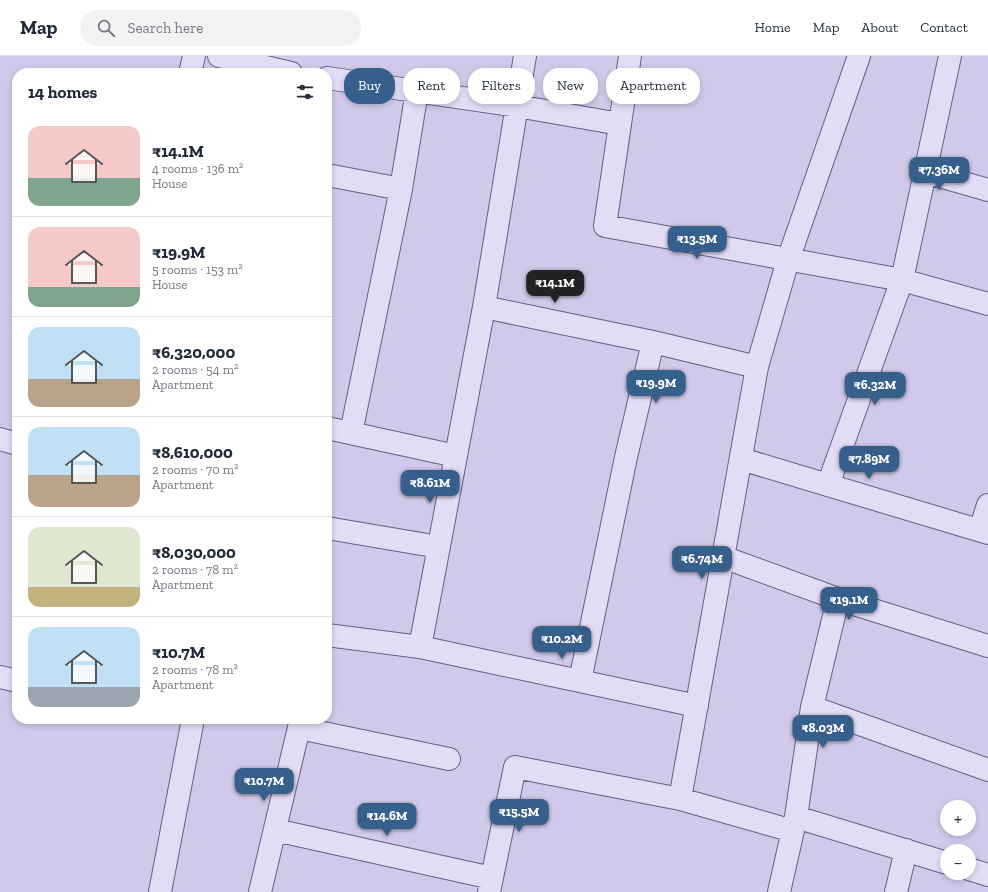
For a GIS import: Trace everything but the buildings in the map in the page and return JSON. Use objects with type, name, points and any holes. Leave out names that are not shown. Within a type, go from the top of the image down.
[{"type":"street","points":[[191,68],[194,56]]},
{"type":"street","points":[[218,56],[289,67]]},
{"type":"street","points":[[420,648],[484,307],[525,56]]},
{"type":"street","points":[[630,56],[605,226],[902,280],[988,304]]},
{"type":"street","points":[[680,799],[757,367],[788,260],[859,56]]},
{"type":"street","points":[[828,485],[902,280],[950,56]]},
{"type":"street","points":[[332,79],[403,90]]},
{"type":"street","points":[[460,98],[517,106],[620,124]]},
{"type":"street","points":[[351,433],[401,188],[415,104]]},
{"type":"street","points":[[925,172],[988,190]]},
{"type":"street","points":[[332,176],[401,188]]},
{"type":"street","points":[[484,307],[654,342],[757,367]]},
{"type":"street","points":[[580,681],[626,457],[654,342]]},
{"type":"street","points":[[332,429],[456,456]]},
{"type":"street","points":[[0,440],[12,443]]},
{"type":"street","points":[[741,459],[984,532],[988,505]]},
{"type":"street","points":[[332,529],[439,547]]},
{"type":"street","points":[[723,557],[838,599],[988,646]]},
{"type":"street","points":[[779,892],[795,824],[812,707],[838,599]]},
{"type":"street","points":[[332,636],[420,648],[697,706]]},
{"type":"street","points":[[0,677],[12,680]]},
{"type":"street","points":[[812,707],[988,770]]},
{"type":"street","points":[[160,892],[192,724]]},
{"type":"street","points":[[260,892],[300,724]]},
{"type":"street","points":[[304,724],[449,759]]},
{"type":"street","points":[[275,830],[491,885],[515,767],[680,799],[795,824],[906,850],[940,861]]},
{"type":"street","points":[[896,892],[906,850]]},
{"type":"street","points":[[976,871],[988,875]]}]
